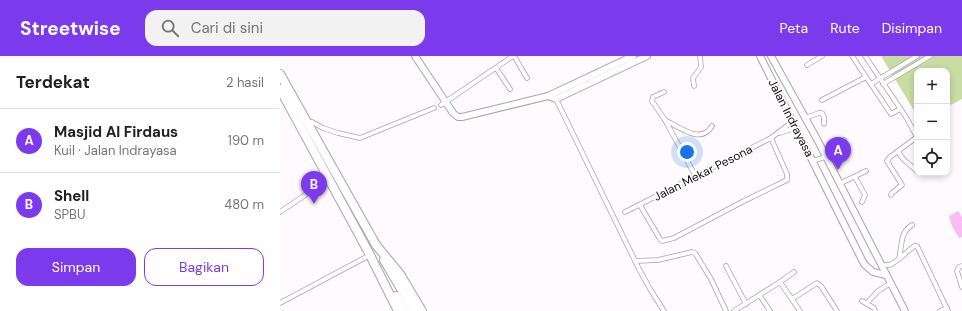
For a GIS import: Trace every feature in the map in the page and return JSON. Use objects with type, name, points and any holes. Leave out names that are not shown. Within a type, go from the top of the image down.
[{"type":"highway","points":[[280,74],[329,179],[398,311]]},
{"type":"highway","points":[[280,89],[304,124],[315,136],[376,245],[410,311]]},
{"type":"highway","points":[[376,245],[400,274],[422,311]]},
{"type":"highway","points":[[370,255],[410,311]]},
{"type":"street","points":[[415,56],[444,103],[458,117],[465,117],[551,94],[631,59],[647,56]]},
{"type":"street","points":[[444,103],[514,56],[527,78]]},
{"type":"street","points":[[694,86],[693,78],[701,67],[700,56]]},
{"type":"street","name":"Jalan Indrayasa","points":[[760,56],[864,264],[873,272],[886,276]]},
{"type":"street","name":"Jalan Indrayasa","points":[[771,56],[826,156],[905,311]]},
{"type":"street","points":[[807,65],[822,56]]},
{"type":"street","points":[[852,56],[891,114],[900,110]]},
{"type":"street","points":[[865,56],[914,132]]},
{"type":"street","points":[[871,84],[917,56]]},
{"type":"street","points":[[883,84],[928,56]]},
{"type":"street","points":[[556,99],[631,59]]},
{"type":"street","points":[[912,59],[915,64]]},
{"type":"street","points":[[901,66],[904,71]]},
{"type":"street","points":[[496,68],[510,89]]},
{"type":"street","points":[[822,100],[866,77]]},
{"type":"street","points":[[664,92],[652,99],[696,177]]},
{"type":"street","points":[[551,94],[556,99],[650,289],[664,311]]},
{"type":"street","points":[[304,124],[312,122],[323,128],[338,133],[360,138],[434,108]]},
{"type":"street","points":[[805,118],[822,113],[824,117],[824,124]]},
{"type":"street","points":[[665,120],[695,135],[703,135],[710,131],[712,126]]},
{"type":"street","name":"Jalan Mekar Pesona","points":[[625,212],[696,177],[794,125]]},
{"type":"street","points":[[640,205],[662,241],[674,238],[787,180],[787,174],[771,138]]},
{"type":"street","points":[[891,195],[902,185],[887,161],[890,157],[914,139]]},
{"type":"street","points":[[812,161],[839,150],[844,140]]},
{"type":"street","points":[[898,151],[902,160],[914,168]]},
{"type":"street","points":[[839,184],[866,171]]},
{"type":"street","points":[[854,177],[865,195],[862,202]]},
{"type":"street","points":[[280,212],[329,179]]},
{"type":"street","points":[[899,259],[902,247],[902,234],[907,227],[912,225]]},
{"type":"street","points":[[881,265],[890,265],[914,246],[917,246],[948,310],[940,311]]},
{"type":"street","points":[[636,261],[658,260],[695,252],[711,279],[725,309],[720,311]]},
{"type":"street","points":[[280,303],[370,255]]},
{"type":"street","points":[[726,266],[746,304]]},
{"type":"street","points":[[962,266],[959,267],[957,271],[962,287]]},
{"type":"street","points":[[734,311],[760,296],[794,272]]},
{"type":"street","points":[[780,282],[800,311]]},
{"type":"street","points":[[792,298],[817,283],[821,286],[838,311]]},
{"type":"street","points":[[867,303],[878,292],[891,283]]},
{"type":"street","points":[[760,296],[770,311]]},
{"type":"street","points":[[862,301],[867,303],[876,311]]},
{"type":"green space","points":[[881,56],[962,56],[962,99],[950,105],[950,68],[914,68],[914,110]]},
{"type":"shaded area","points":[[958,211],[962,217],[962,237],[959,238],[952,226],[949,216]]},
{"type":"place","name":"Masjid Al Firdaus","points":[[838,170]]},
{"type":"place","name":"Shell","points":[[314,204]]}]
